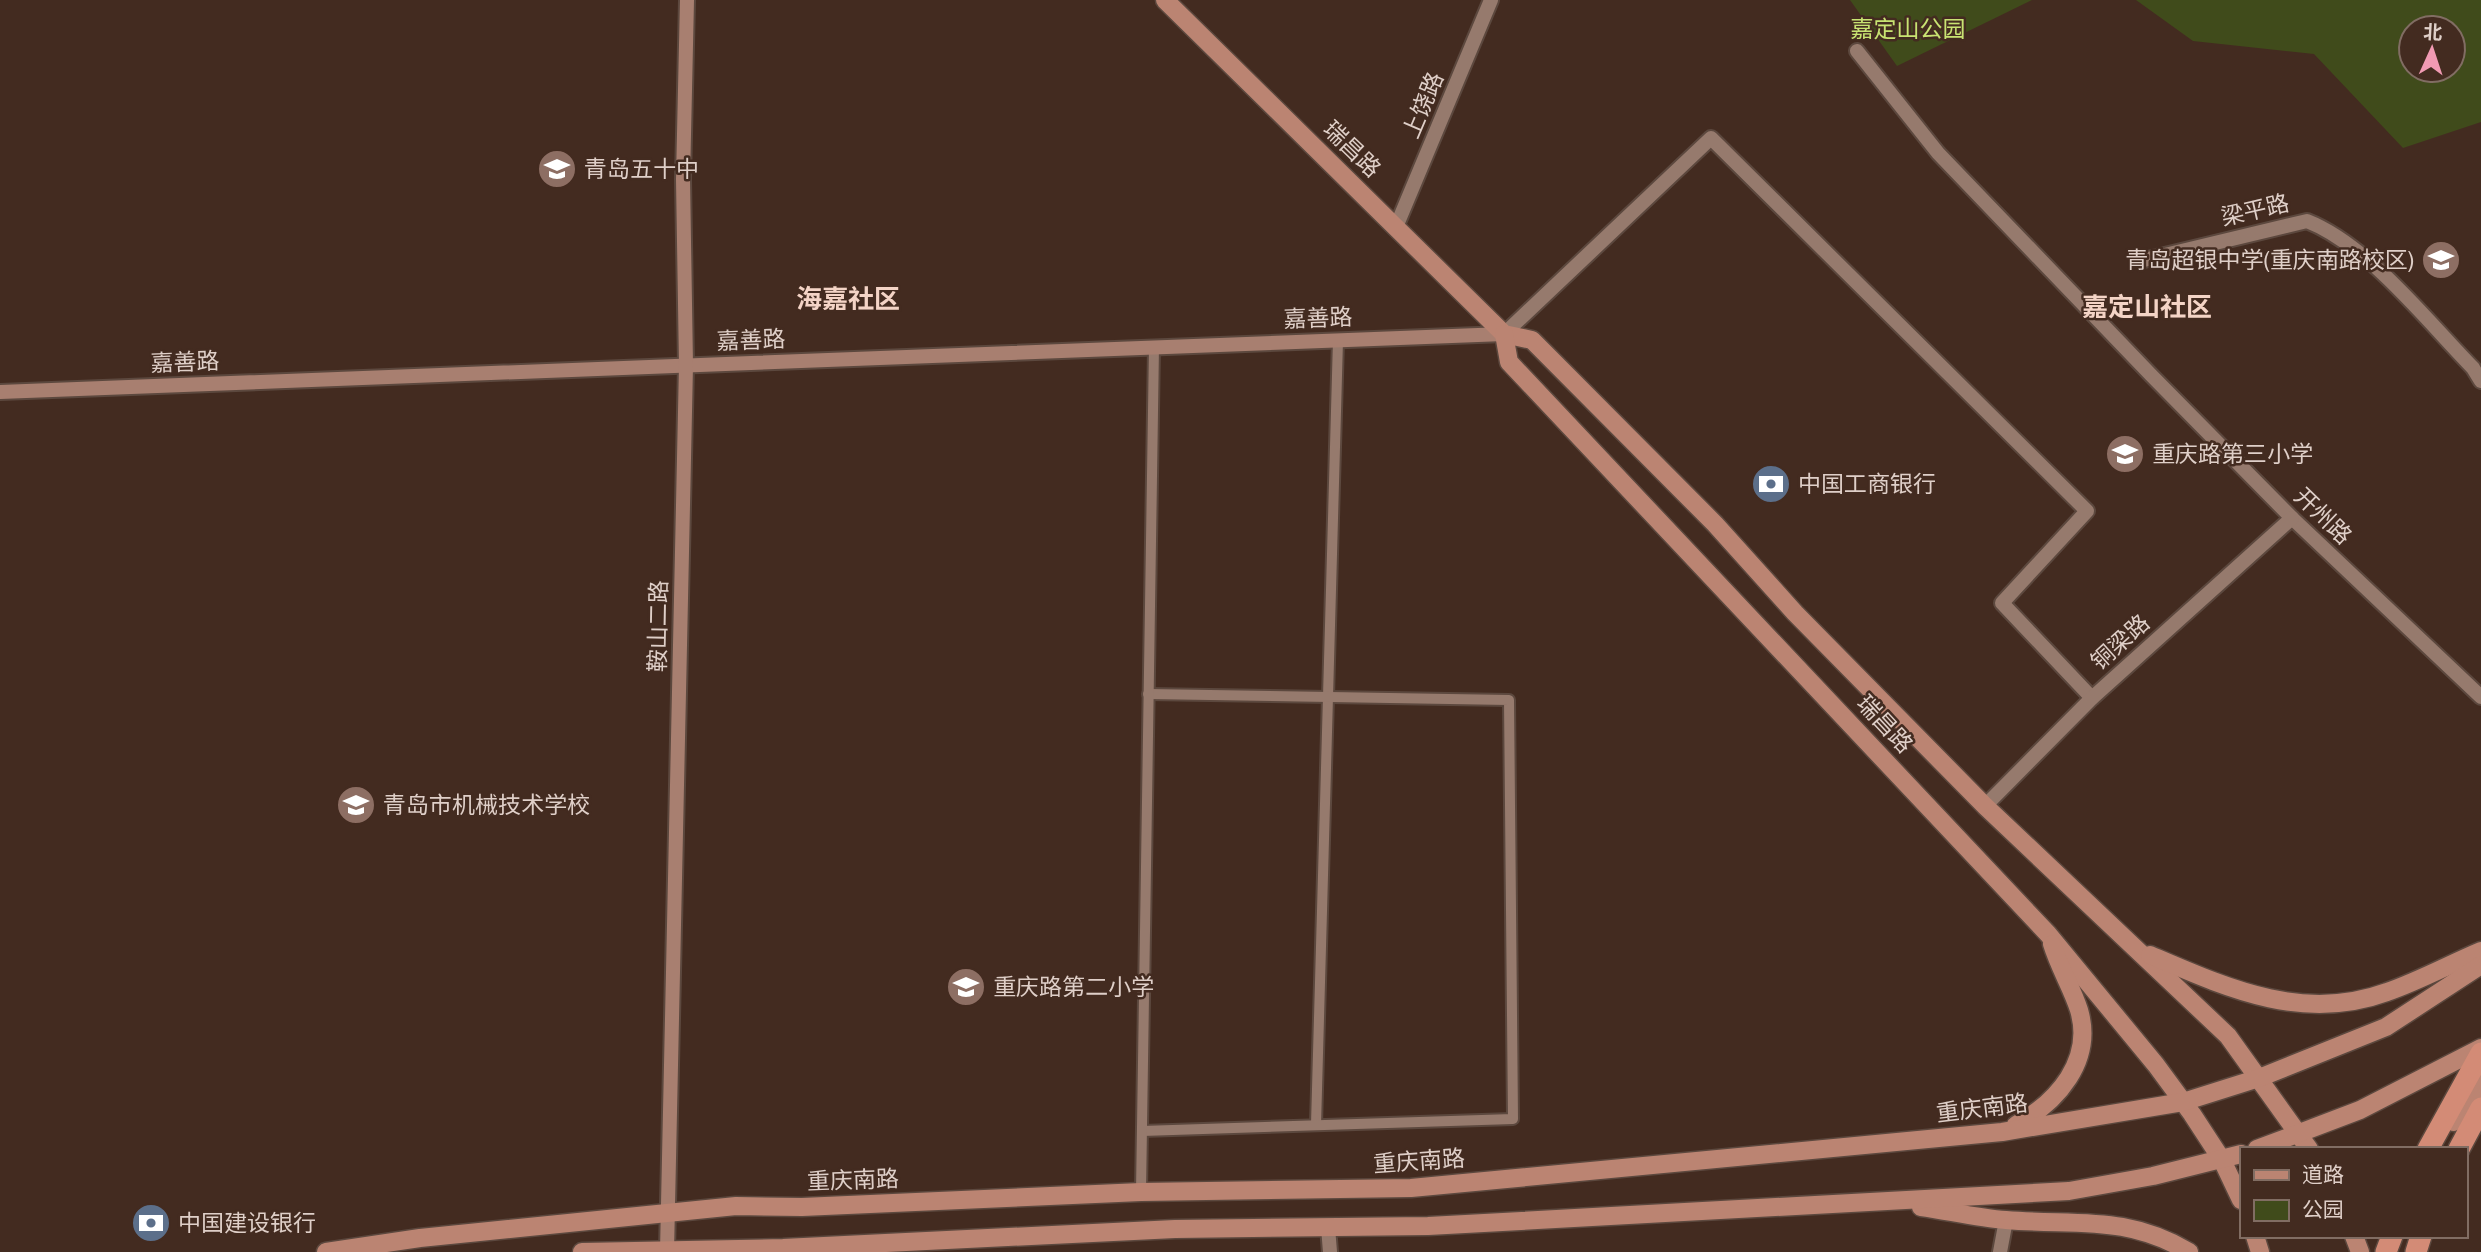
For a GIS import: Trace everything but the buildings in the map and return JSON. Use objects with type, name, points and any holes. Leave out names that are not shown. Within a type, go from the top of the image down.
[{"type":"highway","points":[[2429,1147],[2481,1054]]},
{"type":"highway","points":[[2460,1147],[2481,1108]]},
{"type":"main road","name":"瑞昌路","points":[[1165,0],[1504,334],[1532,340],[1715,524],[1796,613],[1985,806],[2228,1036],[2305,1142]]},
{"type":"main road","name":"瑞昌路","points":[[1504,334],[1509,362],[2048,934],[2183,1101],[2222,1160],[2240,1198]]},
{"type":"main road","points":[[2003,1132],[2042,1110],[2062,1090],[2073,1072],[2081,1046],[2079,1010],[2048,934]]},
{"type":"main road","points":[[2141,951],[2255,996],[2297,1004],[2329,1005],[2388,992],[2481,951]]},
{"type":"main road","name":"重庆南路","points":[[326,1252],[433,1237],[736,1206],[802,1207],[1141,1192],[1411,1188],[2003,1132],[2183,1101],[2259,1078],[2386,1027],[2481,965]]},
{"type":"main road","points":[[2271,1147],[2305,1142],[2360,1110],[2481,1048]]},
{"type":"main road","points":[[2439,1147],[2481,1083]]},
{"type":"main road","points":[[582,1252],[784,1250],[1175,1229],[1428,1226],[2069,1191],[2240,1154]]},
{"type":"main road","points":[[1887,1201],[2006,1220],[2096,1221],[2131,1228],[2189,1252]]},
{"type":"street","name":"鞍山二路","points":[[667,1251],[686,365],[683,179],[687,0]]},
{"type":"street","name":"上饶路","points":[[1396,228],[1491,0]]},
{"type":"street","name":"开州路","points":[[1857,51],[1938,153],[2023,241],[2292,518],[2481,697]]},
{"type":"street","points":[[1504,334],[1711,138],[2087,511],[2002,603],[2092,698]]},
{"type":"street","name":"梁平路","points":[[2144,260],[2307,221],[2331,230],[2364,256],[2473,368],[2481,381]]},
{"type":"street","name":"嘉善路","points":[[0,393],[1504,334]]},
{"type":"street","name":"铜梁路","points":[[1985,806],[2092,698],[2292,518]]},
{"type":"street","points":[[2000,1252],[2006,1220]]},
{"type":"street","points":[[1328,1227],[1330,1252]]},
{"type":"lane","points":[[1316,1125],[1338,340]]},
{"type":"lane","points":[[1141,1192],[1154,346]]},
{"type":"lane","points":[[1142,1131],[1513,1119],[1509,700],[1148,694]]},
{"type":"green space","name":"嘉定山公园","points":[[1850,0],[2032,0],[1897,66]]},
{"type":"green space","points":[[2136,0],[2481,0],[2481,122],[2403,148],[2314,54],[2193,41]]},
{"type":"place","name":"青岛五十中","points":[[557,169]]},
{"type":"place","name":"青岛超银中学(重庆南路校区)","points":[[2441,260]]},
{"type":"place","name":"重庆路第三小学","points":[[2125,454]]},
{"type":"place","name":"中国工商银行","points":[[1771,484]]},
{"type":"place","name":"青岛市机械技术学校","points":[[356,805]]},
{"type":"place","name":"重庆路第二小学","points":[[966,987]]},
{"type":"place","name":"中国建设银行","points":[[151,1223]]},
{"type":"district","name":"海嘉社区","points":[[848,299]]},
{"type":"district","name":"嘉定山社区","points":[[2147,307]]}]
